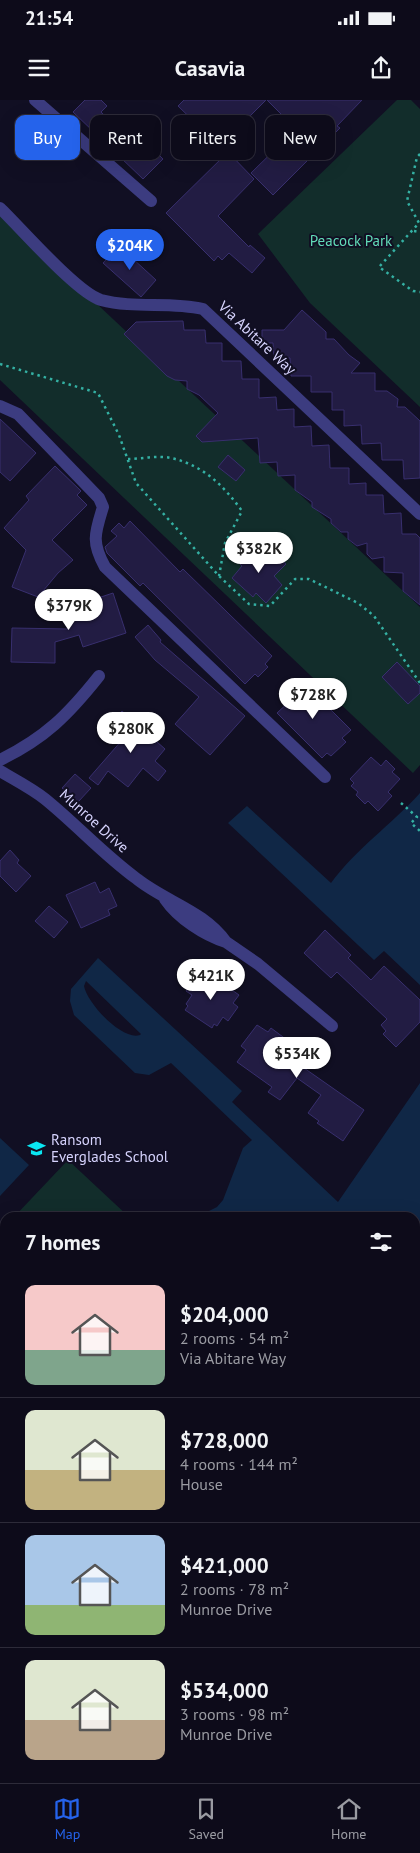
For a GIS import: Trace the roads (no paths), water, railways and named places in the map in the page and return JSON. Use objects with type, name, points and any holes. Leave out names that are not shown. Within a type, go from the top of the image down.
[{"type":"street","points":[[35,100],[151,201]]},
{"type":"street","name":"Via Abitare Way","points":[[0,208],[82,289],[100,299],[135,305],[184,305],[203,309],[420,514]]},
{"type":"street","points":[[0,406],[18,414],[99,498],[103,507],[94,539],[96,552],[105,567],[325,777]]},
{"type":"street","points":[[0,760],[22,749],[55,726],[99,676]]},
{"type":"street","name":"Munroe Drive","points":[[0,771],[44,798],[104,853],[165,899],[172,910],[214,938],[226,942],[258,964],[332,1026]]},
{"type":"water","points":[[420,793],[420,985],[384,951],[374,960],[228,823],[247,806],[331,883],[351,859]]},
{"type":"water","points":[[98,958],[242,1091],[232,1102],[338,1202],[420,1083],[420,1212],[207,1212],[217,1207],[223,1200],[243,1148],[252,1140],[171,1063],[149,1075],[135,1073],[74,1015],[70,1001],[71,989]],"holes":[[[86,981],[140,1035],[124,1032],[106,1019],[91,1002],[84,986]]]},
{"type":"water","points":[[0,1138],[29,1165],[0,1196]]},
{"type":"place","name":"Ransom Everglades School","points":[[37,1149]]},
{"type":"park label","name":"Peacock Park","points":[[351,241]]}]
